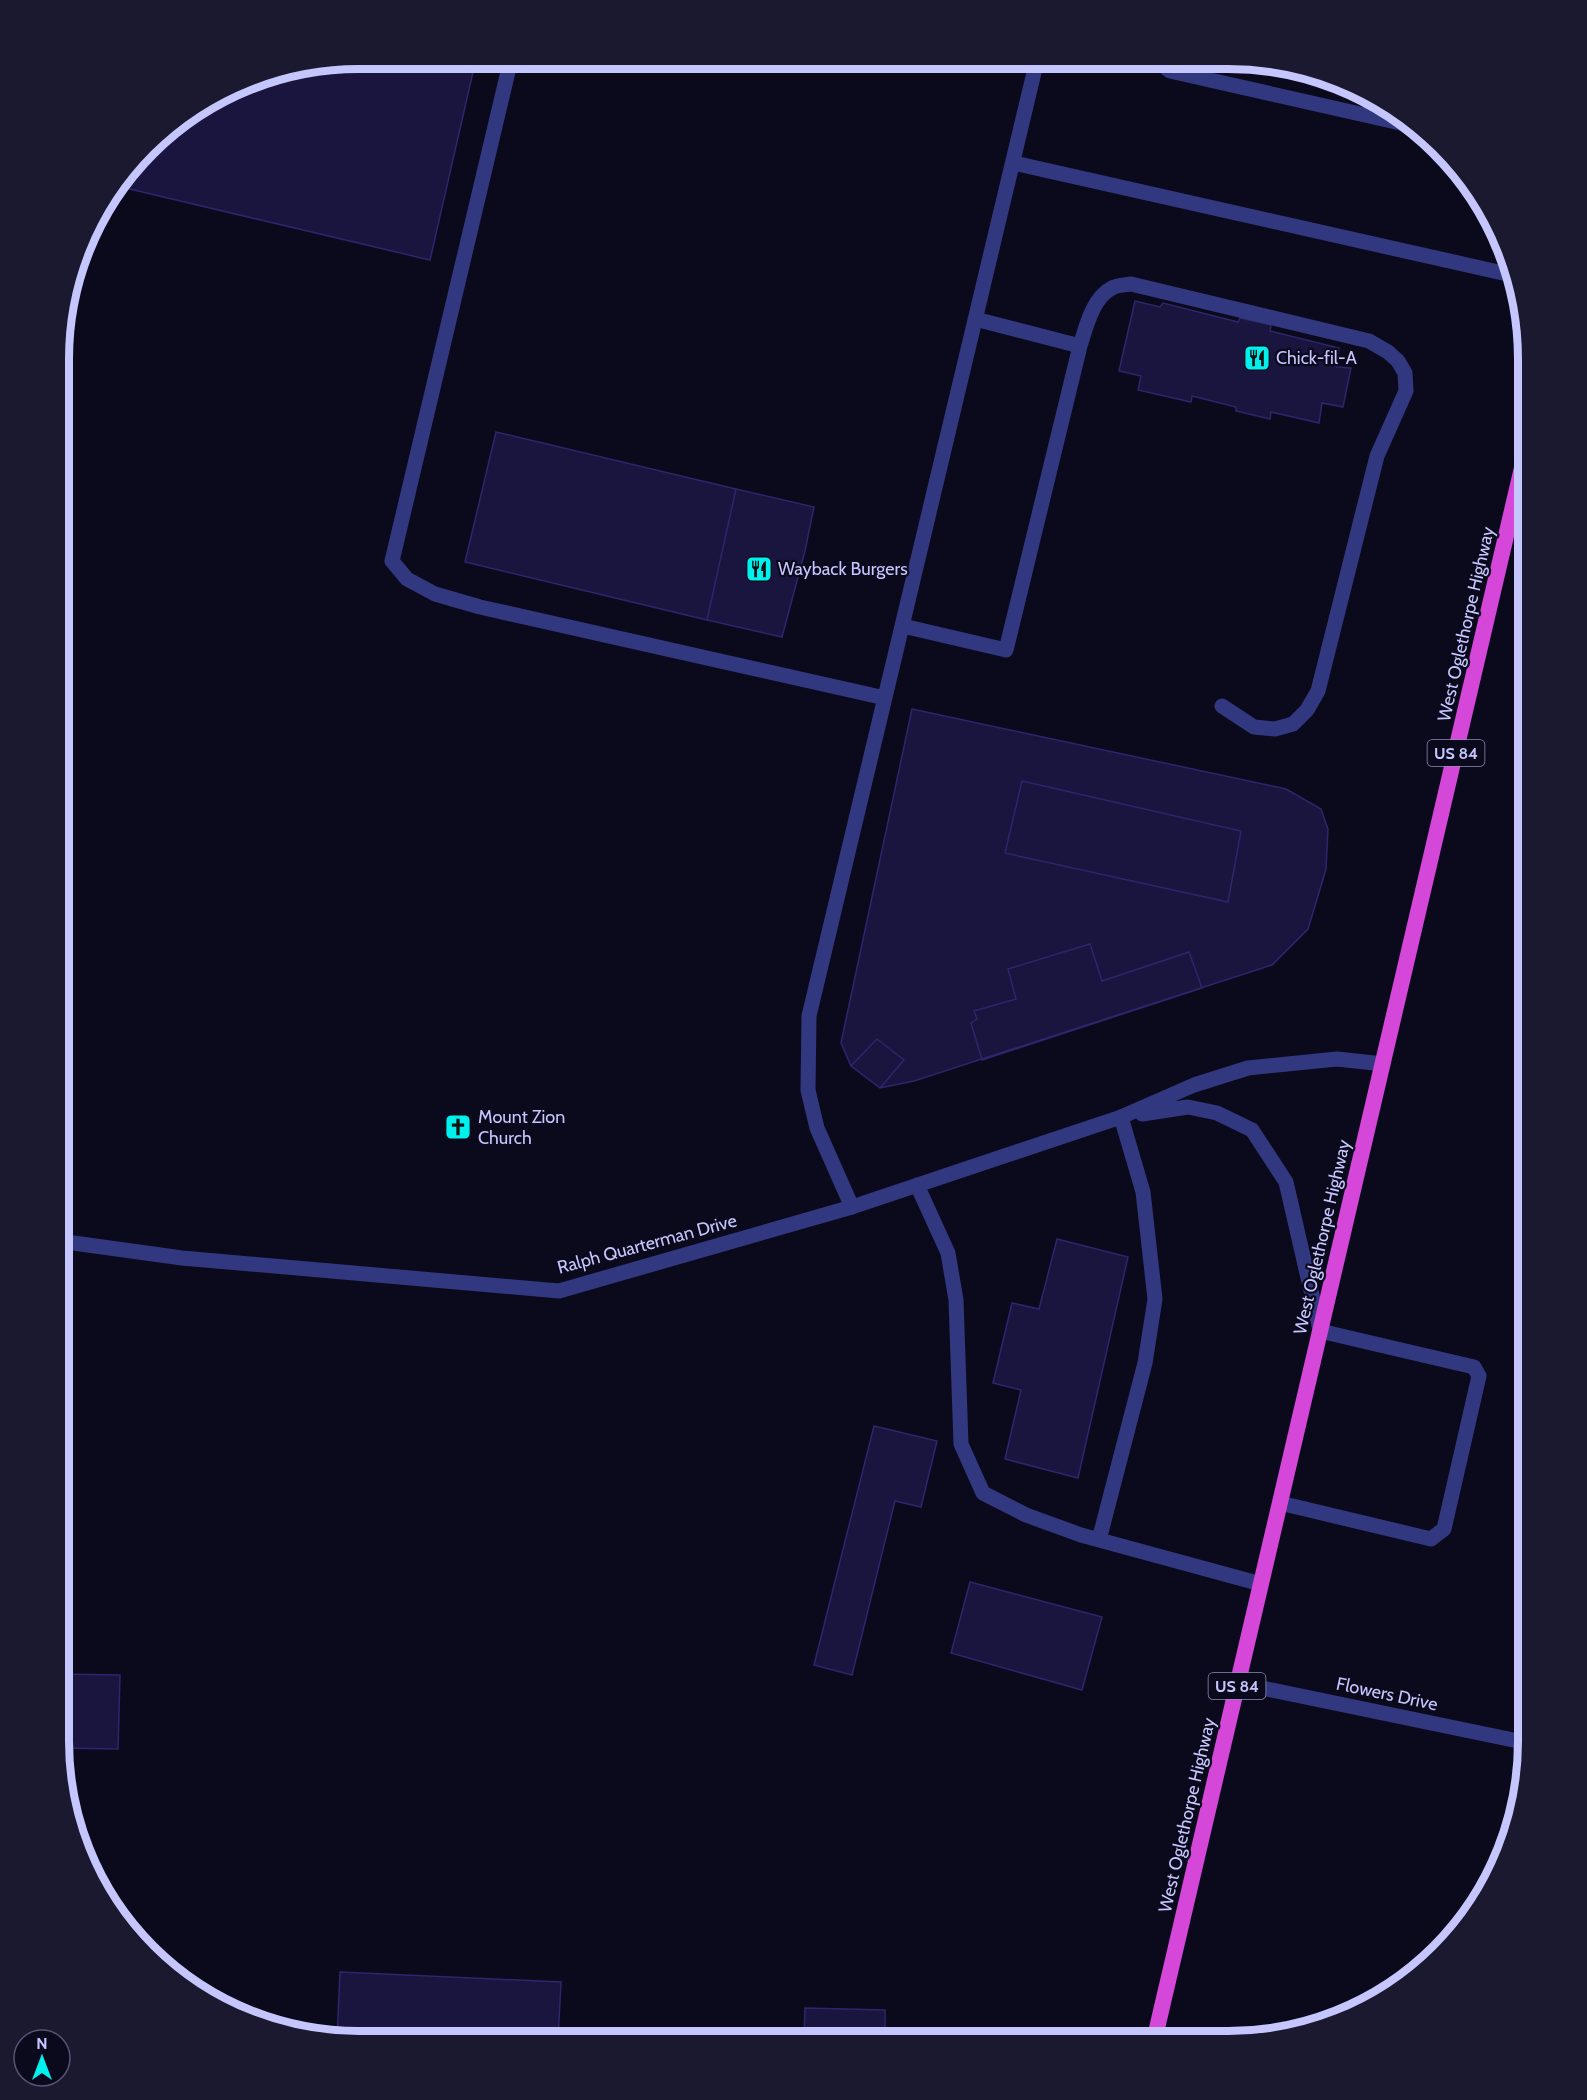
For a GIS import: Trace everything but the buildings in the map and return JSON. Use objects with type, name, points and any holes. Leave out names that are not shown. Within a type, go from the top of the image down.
[{"type":"highway","name":"West Oglethorpe Highway","points":[[1156,2031],[1518,485]]},
{"type":"street","points":[[509,69],[392,561],[407,579],[435,594],[480,607],[885,698]]},
{"type":"street","points":[[852,1207],[817,1128],[810,1100],[807,1053],[809,1016],[1035,69]]},
{"type":"street","points":[[1167,69],[1394,122]]},
{"type":"street","points":[[1014,164],[1505,274]]},
{"type":"street","points":[[903,626],[1006,650],[1080,346],[1090,316],[1101,297],[1112,288],[1131,284],[1369,341],[1398,361],[1405,373],[1406,391],[1377,456],[1318,691],[1307,710],[1293,724],[1275,729],[1254,727],[1222,706]]},
{"type":"street","points":[[975,319],[1080,346]]},
{"type":"street","name":"Ralph Quarterman Drive","points":[[69,1242],[182,1258],[559,1291],[852,1207],[1121,1117],[1194,1085],[1248,1068],[1337,1059],[1383,1064]]},
{"type":"street","name":"Ralph Quarterman Drive","points":[[1121,1117],[1188,1107],[1217,1113],[1252,1130],[1286,1182],[1320,1331]]},
{"type":"street","points":[[1099,1540],[1145,1363],[1155,1299],[1143,1192],[1121,1117]]},
{"type":"street","points":[[917,1185],[948,1253],[956,1299],[962,1444],[983,1493],[1026,1515],[1099,1540],[1261,1584]]},
{"type":"street","points":[[1280,1503],[1431,1539],[1444,1528],[1479,1376],[1474,1367],[1320,1331]]},
{"type":"street","name":"Flowers Drive","points":[[1238,1683],[1518,1741]]},
{"type":"place","name":"Chick-fil-A","points":[[1257,358]]},
{"type":"place","name":"Wayback Burgers","points":[[759,569]]},
{"type":"place","name":"Mount Zion Church","points":[[458,1127]]}]
